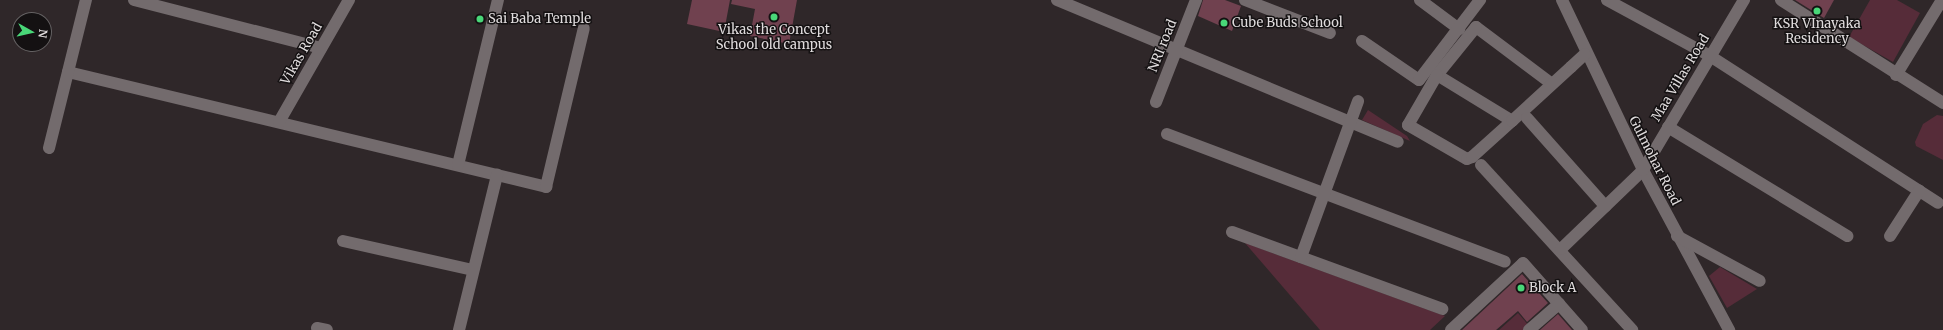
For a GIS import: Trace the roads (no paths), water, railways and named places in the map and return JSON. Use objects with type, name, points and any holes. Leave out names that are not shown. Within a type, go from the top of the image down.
[{"type":"street","points":[[49,148],[86,0]]},
{"type":"street","points":[[134,0],[321,48]]},
{"type":"street","name":"Vikas Road","points":[[279,122],[349,0]]},
{"type":"street","points":[[458,165],[498,0]]},
{"type":"street","points":[[1057,0],[1177,49],[1350,124],[1398,142]]},
{"type":"street","name":"NRI road","points":[[1156,102],[1196,0]]},
{"type":"street","points":[[1245,0],[1330,33]]},
{"type":"street","points":[[1420,0],[1459,29]]},
{"type":"street","points":[[1362,41],[1419,80],[1480,0]]},
{"type":"street","name":"Gulmohar Road","points":[[1562,0],[1585,54],[1676,236],[1725,328]]},
{"type":"street","points":[[1607,0],[1714,59],[1938,204]]},
{"type":"street","name":"Maa Villas Road","points":[[1561,250],[1643,170],[1668,127],[1714,59],[1744,0]]},
{"type":"street","points":[[1781,0],[1896,75],[1943,103]]},
{"type":"street","points":[[1896,75],[1942,4]]},
{"type":"street","points":[[1552,84],[1476,27],[1437,76],[1408,126],[1462,158],[1472,157],[1585,54]]},
{"type":"street","points":[[68,72],[546,187],[584,28]]},
{"type":"street","points":[[1437,76],[1512,120]]},
{"type":"street","points":[[1301,257],[1358,101]]},
{"type":"street","points":[[1527,118],[1605,206]]},
{"type":"street","points":[[1668,127],[1847,236]]},
{"type":"street","points":[[1166,134],[1505,262]]},
{"type":"street","points":[[1481,166],[1561,250],[1632,330]]},
{"type":"street","points":[[459,330],[497,175]]},
{"type":"street","points":[[1890,236],[1919,191]]},
{"type":"street","points":[[1232,232],[1442,309]]},
{"type":"street","points":[[1676,236],[1760,282]]},
{"type":"street","points":[[343,241],[473,270]]},
{"type":"street","points":[[1451,330],[1522,263],[1582,330]]},
{"type":"street","points":[[1529,330],[1559,304]]},
{"type":"place","name":"KSR VInayaka Residency","points":[[1817,11]]},
{"type":"place","name":"Vikas the Concept School old campus","points":[[774,17]]},
{"type":"place","name":"Sai Baba Temple","points":[[480,19]]},
{"type":"place","name":"Cube Buds School","points":[[1224,23]]},
{"type":"place","name":"Block A","points":[[1521,288]]}]
